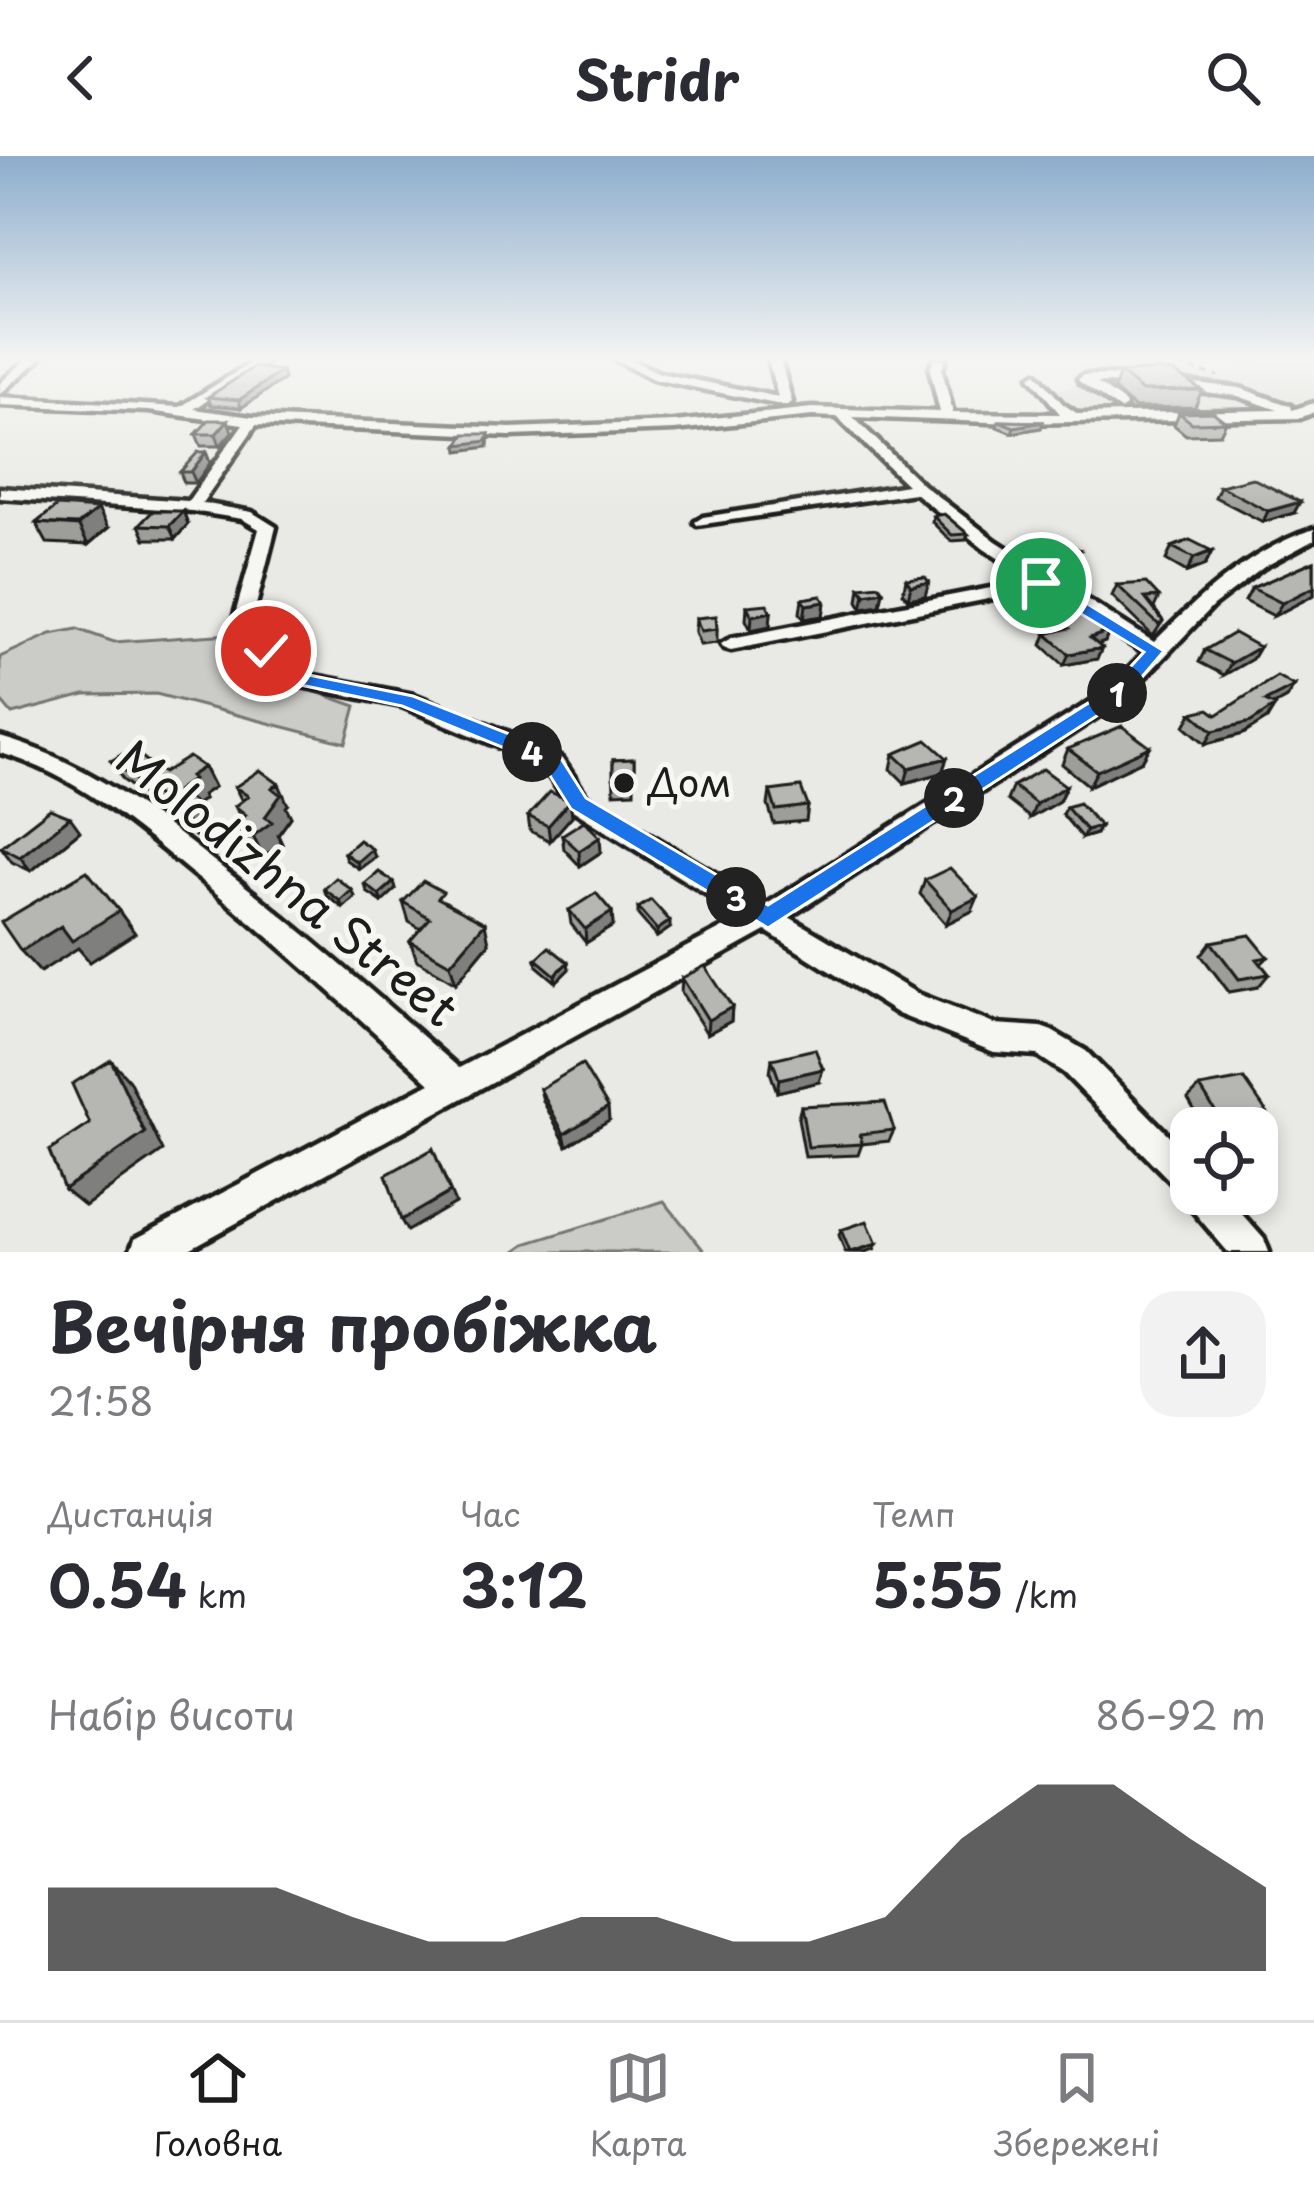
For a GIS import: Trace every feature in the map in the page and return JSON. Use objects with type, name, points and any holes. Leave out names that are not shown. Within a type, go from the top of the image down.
[{"type":"street","points":[[151,410],[252,421],[577,432],[812,412],[1078,419],[1309,414]]},
{"type":"street","points":[[807,410],[812,412]]},
{"type":"street","points":[[946,410],[947,415]]},
{"type":"street","points":[[1063,410],[1078,419]]},
{"type":"street","points":[[841,413],[918,488],[1041,583],[1155,651]]},
{"type":"street","points":[[192,506],[252,421]]},
{"type":"street","points":[[704,523],[918,488]]},
{"type":"street","points":[[0,493],[192,506],[246,515],[268,527],[242,622],[298,679],[406,700],[526,749],[554,765],[578,803],[908,1004],[994,1038],[1041,1041],[1075,1062],[1170,1160]]},
{"type":"street","points":[[453,1083],[768,917],[1116,694],[1155,651],[1258,560],[1309,540]]},
{"type":"street","points":[[731,644],[1041,583]]},
{"type":"street","name":"Molodizhna Street","points":[[0,745],[43,754],[105,791],[259,911],[453,1083],[148,1252]]},
{"type":"street","points":[[1217,1215],[1240,1246]]},
{"type":"shaded area","points":[[1074,410],[1273,410],[1080,415]]},
{"type":"shaded area","points":[[77,629],[114,642],[245,633],[279,679],[356,706],[346,743],[156,694],[85,695],[12,714],[0,700],[0,657],[51,634]]},
{"type":"shaded area","points":[[664,1201],[705,1252],[514,1252],[525,1244]]},
{"type":"building","points":[[1213,412],[1226,422],[1192,423],[1179,413]]},
{"type":"building","points":[[209,420],[228,420],[216,434],[196,434]]},
{"type":"building","points":[[999,421],[1043,422],[1014,427]]},
{"type":"building","points":[[465,434],[489,434],[487,441],[458,445]]},
{"type":"building","points":[[198,452],[206,452],[191,472],[180,472]]},
{"type":"building","points":[[1252,478],[1300,502],[1268,511],[1220,486]]},
{"type":"building","points":[[57,506],[98,509],[78,525],[36,523]]},
{"type":"building","points":[[153,511],[183,511],[169,526],[139,525]]},
{"type":"building","points":[[944,514],[968,534],[952,535],[933,516]]},
{"type":"building","points":[[1190,540],[1212,551],[1194,558],[1172,547]]},
{"type":"building","points":[[1065,541],[1080,550],[1062,555],[1048,545]]},
{"type":"building","points":[[1314,561],[1314,587],[1282,603],[1252,588]]},
{"type":"building","points":[[925,577],[929,582],[911,586],[906,579]]},
{"type":"building","points":[[1146,583],[1159,597],[1145,598],[1163,621],[1159,625],[1117,585]]},
{"type":"building","points":[[879,585],[883,591],[865,594],[860,587]]},
{"type":"building","points":[[821,596],[825,602],[806,605],[802,599]]},
{"type":"building","points":[[1072,603],[1109,631],[1090,638],[1102,648],[1069,654],[1046,634],[1069,628],[1046,612]]},
{"type":"building","points":[[767,604],[771,612],[752,616],[747,606]]},
{"type":"building","points":[[716,616],[717,629],[701,631],[696,618]]},
{"type":"building","points":[[1234,633],[1259,647],[1231,663],[1205,650]]},
{"type":"building","points":[[1277,676],[1294,686],[1265,701],[1275,706],[1251,722],[1213,731],[1192,713],[1209,709],[1217,715]]},
{"type":"building","points":[[1122,726],[1150,747],[1097,771],[1068,749]]},
{"type":"building","points":[[927,740],[947,758],[909,768],[894,754]]},
{"type":"building","points":[[131,749],[163,773],[189,757],[204,767],[177,790],[199,807],[184,817],[111,761]]},
{"type":"building","points":[[634,759],[634,778],[613,778],[613,760]]},
{"type":"building","points":[[1043,769],[1066,786],[1036,804],[1013,786]]},
{"type":"building","points":[[260,770],[279,784],[272,788],[281,795],[265,817],[272,822],[253,836],[235,823],[246,815],[235,806],[248,796],[235,787]]},
{"type":"building","points":[[801,787],[808,806],[776,810],[770,791]]},
{"type":"building","points":[[550,792],[570,801],[548,826],[528,816]]},
{"type":"building","points":[[1079,803],[1100,826],[1086,830],[1066,807]]},
{"type":"building","points":[[50,809],[70,817],[20,857],[1,847]]},
{"type":"building","points":[[584,821],[600,837],[579,851],[562,835]]},
{"type":"building","points":[[359,840],[372,849],[357,862],[344,853]]},
{"type":"building","points":[[950,868],[978,897],[952,910],[925,880]]},
{"type":"building","points":[[87,871],[119,911],[72,941],[61,926],[21,951],[1,922]]},
{"type":"building","points":[[379,872],[394,882],[379,895],[365,884]]},
{"type":"building","points":[[336,878],[352,890],[340,901],[324,889]]},
{"type":"building","points":[[423,881],[443,892],[438,898],[485,923],[450,964],[410,941],[430,918],[403,902]]},
{"type":"building","points":[[596,893],[612,912],[585,929],[569,910]]},
{"type":"building","points":[[651,900],[670,921],[657,930],[638,908]]},
{"type":"building","points":[[1250,935],[1268,957],[1257,959],[1269,974],[1239,979],[1211,942]]},
{"type":"building","points":[[549,947],[568,962],[555,975],[536,959]]},
{"type":"building","points":[[705,966],[732,1007],[708,1020],[682,978]]},
{"type":"building","points":[[815,1049],[823,1069],[779,1079],[772,1059]]},
{"type":"building","points":[[111,1060],[145,1133],[64,1189],[49,1151],[90,1124],[72,1084]]},
{"type":"building","points":[[582,1064],[608,1107],[564,1134],[540,1089]]},
{"type":"building","points":[[1244,1079],[1263,1107],[1213,1107],[1200,1087]]},
{"type":"building","points":[[885,1102],[894,1130],[860,1134],[862,1144],[808,1147],[801,1106]]},
{"type":"building","points":[[433,1149],[450,1192],[401,1220],[386,1175]]},
{"type":"building","points":[[867,1221],[877,1244],[850,1252],[841,1230]]},
{"type":"place","name":"Дом","points":[[624,783]]},
{"type":"route","points":[[266,651],[298,679],[406,700],[470,722],[526,749],[554,765],[578,803],[768,917],[1116,694],[1155,651],[1041,583]]}]
